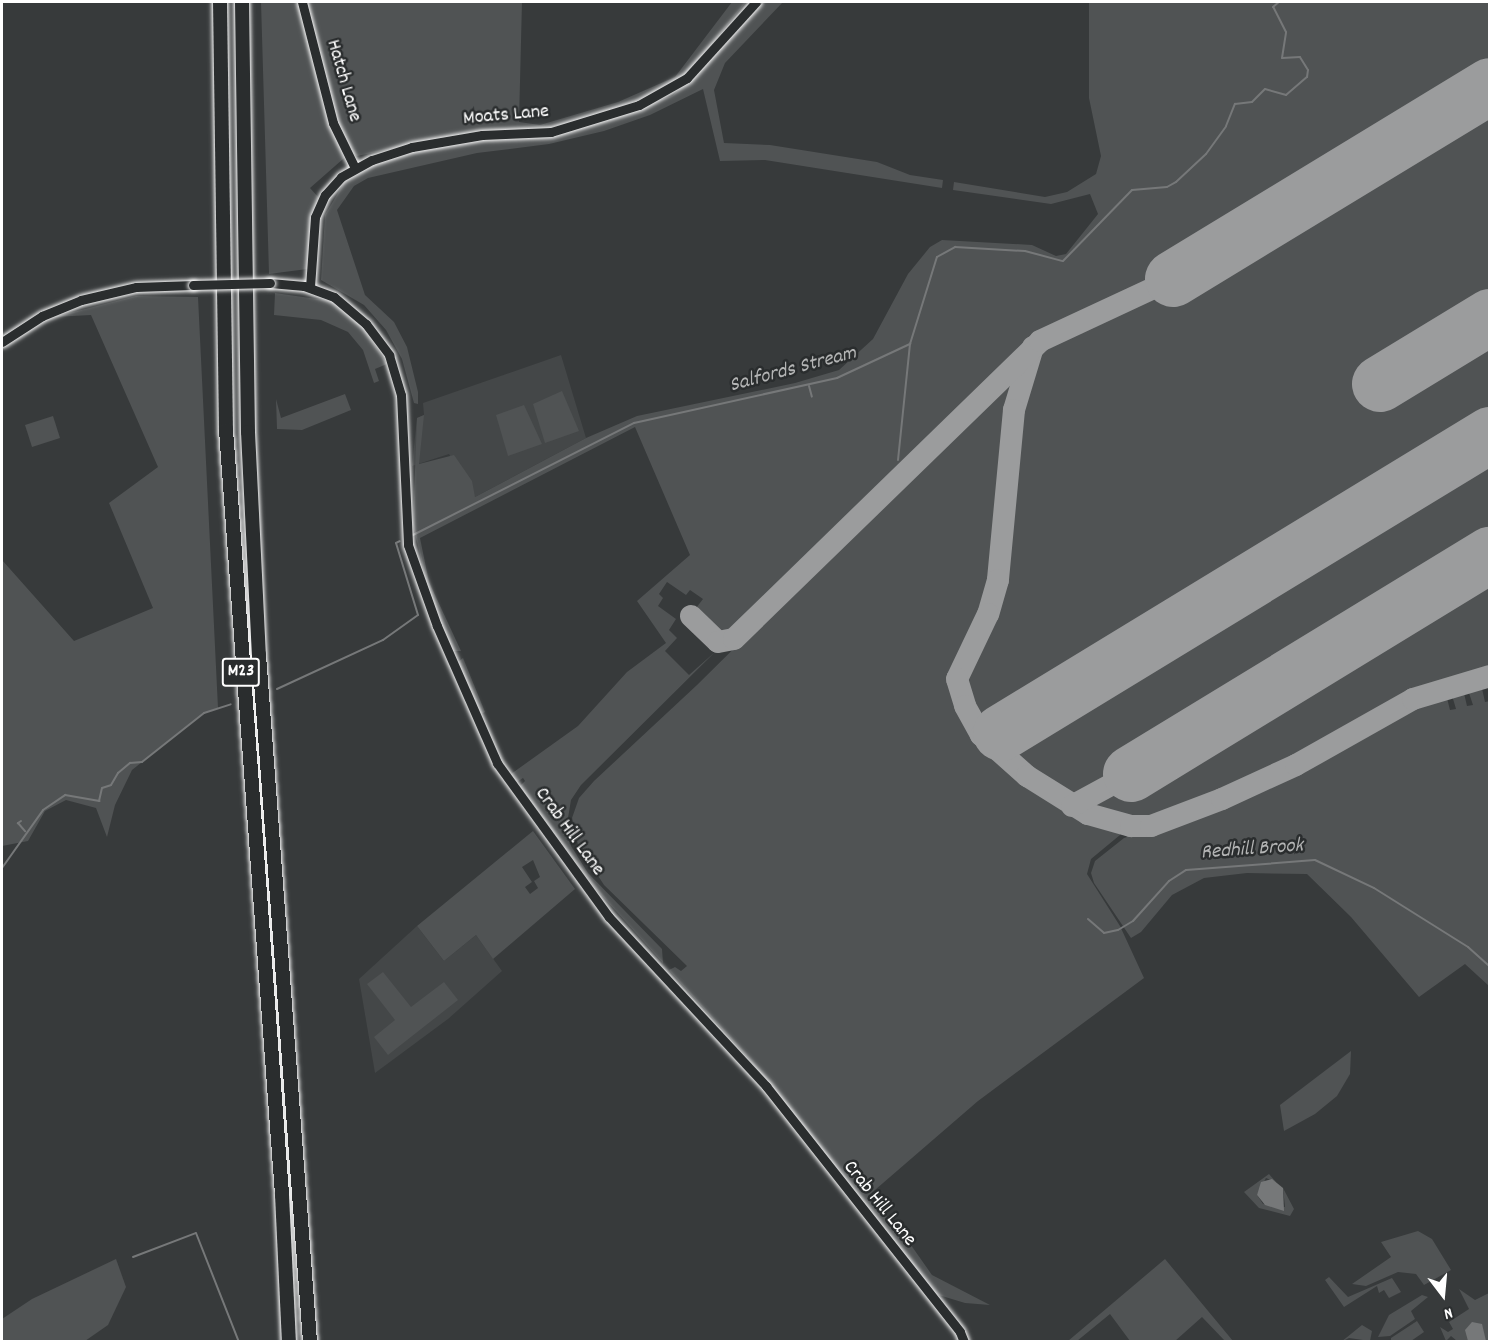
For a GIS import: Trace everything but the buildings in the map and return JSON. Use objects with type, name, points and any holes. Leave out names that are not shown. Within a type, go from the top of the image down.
[{"type":"highway","name":"M23","points":[[220,2],[226,430],[252,836],[282,1195],[289,1341]]},
{"type":"highway","name":"M23","points":[[242,2],[248,432],[256,608],[310,1341]]},
{"type":"street","name":"Hatch Lane","points":[[302,2],[333,123],[355,168]]},
{"type":"street","name":"Moats Lane","points":[[310,287],[311,242],[317,211],[335,182],[355,168],[423,145],[482,135],[551,132],[639,105],[669,92],[687,78],[756,2]]},
{"type":"street","name":"Crab Hill Lane","points":[[2,342],[42,316],[81,300],[136,287],[270,283],[296,285],[310,287],[334,297],[357,314],[381,341],[393,363],[401,394],[408,545],[437,626],[497,763],[609,917],[766,1086],[964,1341]]},
{"type":"shaded area","points":[[261,2],[522,2],[519,122],[540,125],[618,102],[675,77],[732,2],[746,2],[684,78],[661,91],[601,114],[544,129],[473,132],[357,156],[351,152],[310,188],[319,198],[311,219],[307,269],[269,274]]},
{"type":"shaded area","points":[[761,2],[783,2],[725,63],[714,90],[724,143],[770,145],[877,162],[910,175],[943,180],[942,188],[765,160],[720,161],[703,89],[650,115],[604,131],[549,144],[477,153],[368,178],[354,186],[337,210],[365,295],[394,322],[407,347],[418,392],[418,404],[414,403],[402,359],[386,330],[364,305],[321,280],[325,215],[344,183],[358,171],[392,156],[471,139],[547,136],[574,130],[672,96],[694,77]]},
{"type":"shaded area","points":[[1089,2],[1489,2],[1489,76],[1143,288],[1033,338],[809,561],[727,637],[696,608],[703,599],[690,590],[686,595],[667,582],[659,594],[663,598],[658,606],[676,619],[669,630],[677,638],[665,651],[689,675],[715,652],[581,785],[571,800],[567,824],[571,846],[588,873],[662,949],[663,963],[596,889],[520,786],[525,781],[523,778],[517,782],[511,774],[578,726],[627,672],[666,643],[637,601],[690,555],[635,427],[420,538],[429,582],[461,651],[452,651],[432,605],[413,525],[417,418],[424,415],[419,464],[454,455],[472,481],[475,497],[586,438],[637,416],[795,383],[839,370],[873,339],[908,274],[930,247],[942,240],[1032,245],[1056,256],[1066,254],[1098,214],[1090,194],[1051,204],[953,190],[954,182],[1045,197],[1067,192],[1096,174],[1101,156],[1089,98]]},
{"type":"shaded area","points":[[1489,96],[1489,670],[1410,694],[1290,762],[1155,820],[1131,821],[1072,800],[1023,766],[989,735],[972,707],[963,677],[996,608],[1010,543],[1017,417],[1036,353],[1053,339],[1179,285]]},
{"type":"shaded area","points":[[275,293],[331,301],[356,317],[387,364],[375,369],[379,381],[374,383],[363,350],[348,332],[321,320],[274,315]]},
{"type":"shaded area","points":[[136,296],[198,297],[218,708],[204,713],[132,770],[115,805],[107,837],[96,808],[66,800],[45,811],[28,841],[2,846],[2,560],[74,641],[153,608],[109,503],[158,467],[91,315],[54,317]]},
{"type":"shaded area","points":[[561,355],[586,438],[475,497],[449,454],[412,466],[417,418],[424,415],[423,403]]},
{"type":"shaded area","points":[[1005,381],[1012,390],[994,575],[980,618],[955,664],[952,687],[969,728],[991,754],[1064,808],[1120,831],[1120,835],[1091,859],[1087,874],[1120,926],[1144,978],[978,1101],[868,1196],[906,1238],[932,1275],[990,1305],[965,1303],[932,1293],[750,1060],[669,970],[675,967],[681,971],[687,966],[604,885],[578,845],[572,818],[579,798],[594,781],[697,685]]},
{"type":"shaded area","points":[[562,391],[579,431],[545,443],[533,404]]},
{"type":"shaded area","points":[[345,394],[351,410],[302,430],[277,429],[276,399],[281,418]]},
{"type":"shaded area","points":[[524,405],[542,444],[508,456],[496,415]]},
{"type":"shaded area","points":[[53,416],[60,438],[32,447],[25,425]]},
{"type":"shaded area","points":[[463,658],[485,712],[481,714],[457,663]]},
{"type":"shaded area","points":[[1481,684],[1485,702],[1490,701],[1489,986],[1465,964],[1419,997],[1351,917],[1307,874],[1247,873],[1204,878],[1172,895],[1141,932],[1131,938],[1094,883],[1091,873],[1095,861],[1124,838],[1235,800],[1326,756],[1422,701],[1446,694],[1450,710],[1456,709],[1451,692],[1463,689],[1467,706],[1473,705],[1467,687]]},
{"type":"shaded area","points":[[533,831],[575,889],[493,959],[476,935],[444,961],[417,926]],"holes":[[[533,860],[540,877],[534,881],[538,888],[530,894],[525,887],[532,882],[522,867]]]},
{"type":"shaded area","points":[[417,926],[444,961],[476,935],[502,971],[448,1019],[375,1073],[359,979]]},
{"type":"shaded area","points":[[383,972],[411,1007],[444,982],[458,1000],[388,1055],[374,1037],[395,1020],[367,984]]},
{"type":"shaded area","points":[[1351,1051],[1350,1074],[1337,1096],[1315,1114],[1284,1131],[1280,1105]]},
{"type":"shaded area","points":[[1269,1174],[1276,1182],[1266,1178],[1257,1195],[1263,1204],[1285,1207],[1283,1188],[1294,1209],[1290,1216],[1259,1208],[1244,1192]]},
{"type":"shaded area","points":[[1272,1179],[1283,1188],[1284,1211],[1265,1205],[1257,1195],[1261,1182]]},
{"type":"shaded area","points":[[1418,1231],[1432,1239],[1451,1270],[1424,1285],[1416,1274],[1398,1272],[1366,1286],[1352,1284],[1391,1257],[1381,1242]]},
{"type":"shaded area","points":[[116,1259],[126,1287],[108,1325],[85,1341],[2,1341],[2,1319],[32,1299]]},
{"type":"shaded area","points":[[1165,1259],[1233,1341],[1225,1341],[1202,1317],[1175,1341],[1130,1341],[1110,1314],[1077,1341],[1068,1341]]},
{"type":"shaded area","points":[[1329,1277],[1348,1297],[1392,1278],[1401,1292],[1389,1298],[1384,1290],[1379,1293],[1377,1286],[1344,1307],[1325,1280]]},
{"type":"shaded area","points":[[1459,1289],[1475,1300],[1489,1293],[1489,1341],[1457,1341],[1451,1336],[1446,1341],[1440,1327],[1448,1332],[1453,1329],[1449,1322],[1469,1309]]},
{"type":"shaded area","points":[[1422,1295],[1428,1297],[1411,1311],[1415,1319],[1390,1336],[1378,1337],[1389,1315]]},
{"type":"shaded area","points":[[1417,1321],[1424,1332],[1411,1341],[1391,1341],[1391,1338]]},
{"type":"shaded area","points":[[1472,1322],[1482,1324],[1486,1341],[1468,1341],[1465,1330]]},
{"type":"shaded area","points":[[1362,1325],[1372,1331],[1370,1341],[1349,1338],[1341,1342]]},
{"type":"waterway","name":"Salfords Stream","points":[[898,460],[910,344],[937,257],[955,247],[1025,251],[1063,261],[1132,190],[1167,187],[1176,182],[1206,154],[1226,126],[1235,104],[1252,102],[1265,89],[1286,95],[1307,77],[1308,70],[1300,57],[1282,58],[1286,32],[1273,7],[1279,2]]},
{"type":"waterway","name":"Salfords Stream","points":[[413,535],[634,423],[837,378],[910,344]]},
{"type":"waterway","name":"Redhill Brook","points":[[809,386],[812,397]]},
{"type":"waterway","name":"Salfords Stream","points":[[277,689],[383,640],[418,615],[396,543],[400,541]]},
{"type":"waterway","name":"Salfords Stream","points":[[2,868],[43,810],[65,795],[99,801],[102,788],[111,785],[118,773],[130,763],[142,762],[204,713],[231,704]]},
{"type":"waterway","points":[[21,821],[18,823],[25,831]]},
{"type":"waterway","name":"Redhill Brook","points":[[1088,919],[1104,933],[1118,930],[1133,921],[1169,881],[1186,870],[1315,860],[1374,888],[1468,947],[1490,967]]},
{"type":"waterway","points":[[133,1257],[196,1233],[239,1342]]},
{"type":"taxiway","points":[[691,616],[718,642],[734,639],[1040,341],[1173,279]]},
{"type":"taxiway","points":[[1033,347],[1014,410],[998,580],[988,614],[957,679],[965,706],[981,735],[1027,776],[1088,814],[1131,826],[1151,826],[1222,799],[1296,765],[1413,699],[1490,676]]},
{"type":"taxiway","points":[[1072,806],[1131,774]]},
{"type":"runway","points":[[1173,279],[1490,86]]},
{"type":"runway","points":[[1380,384],[1490,317]]},
{"type":"runway","points":[[1001,733],[1490,435]]},
{"type":"runway","points":[[1131,774],[1490,555]]}]
